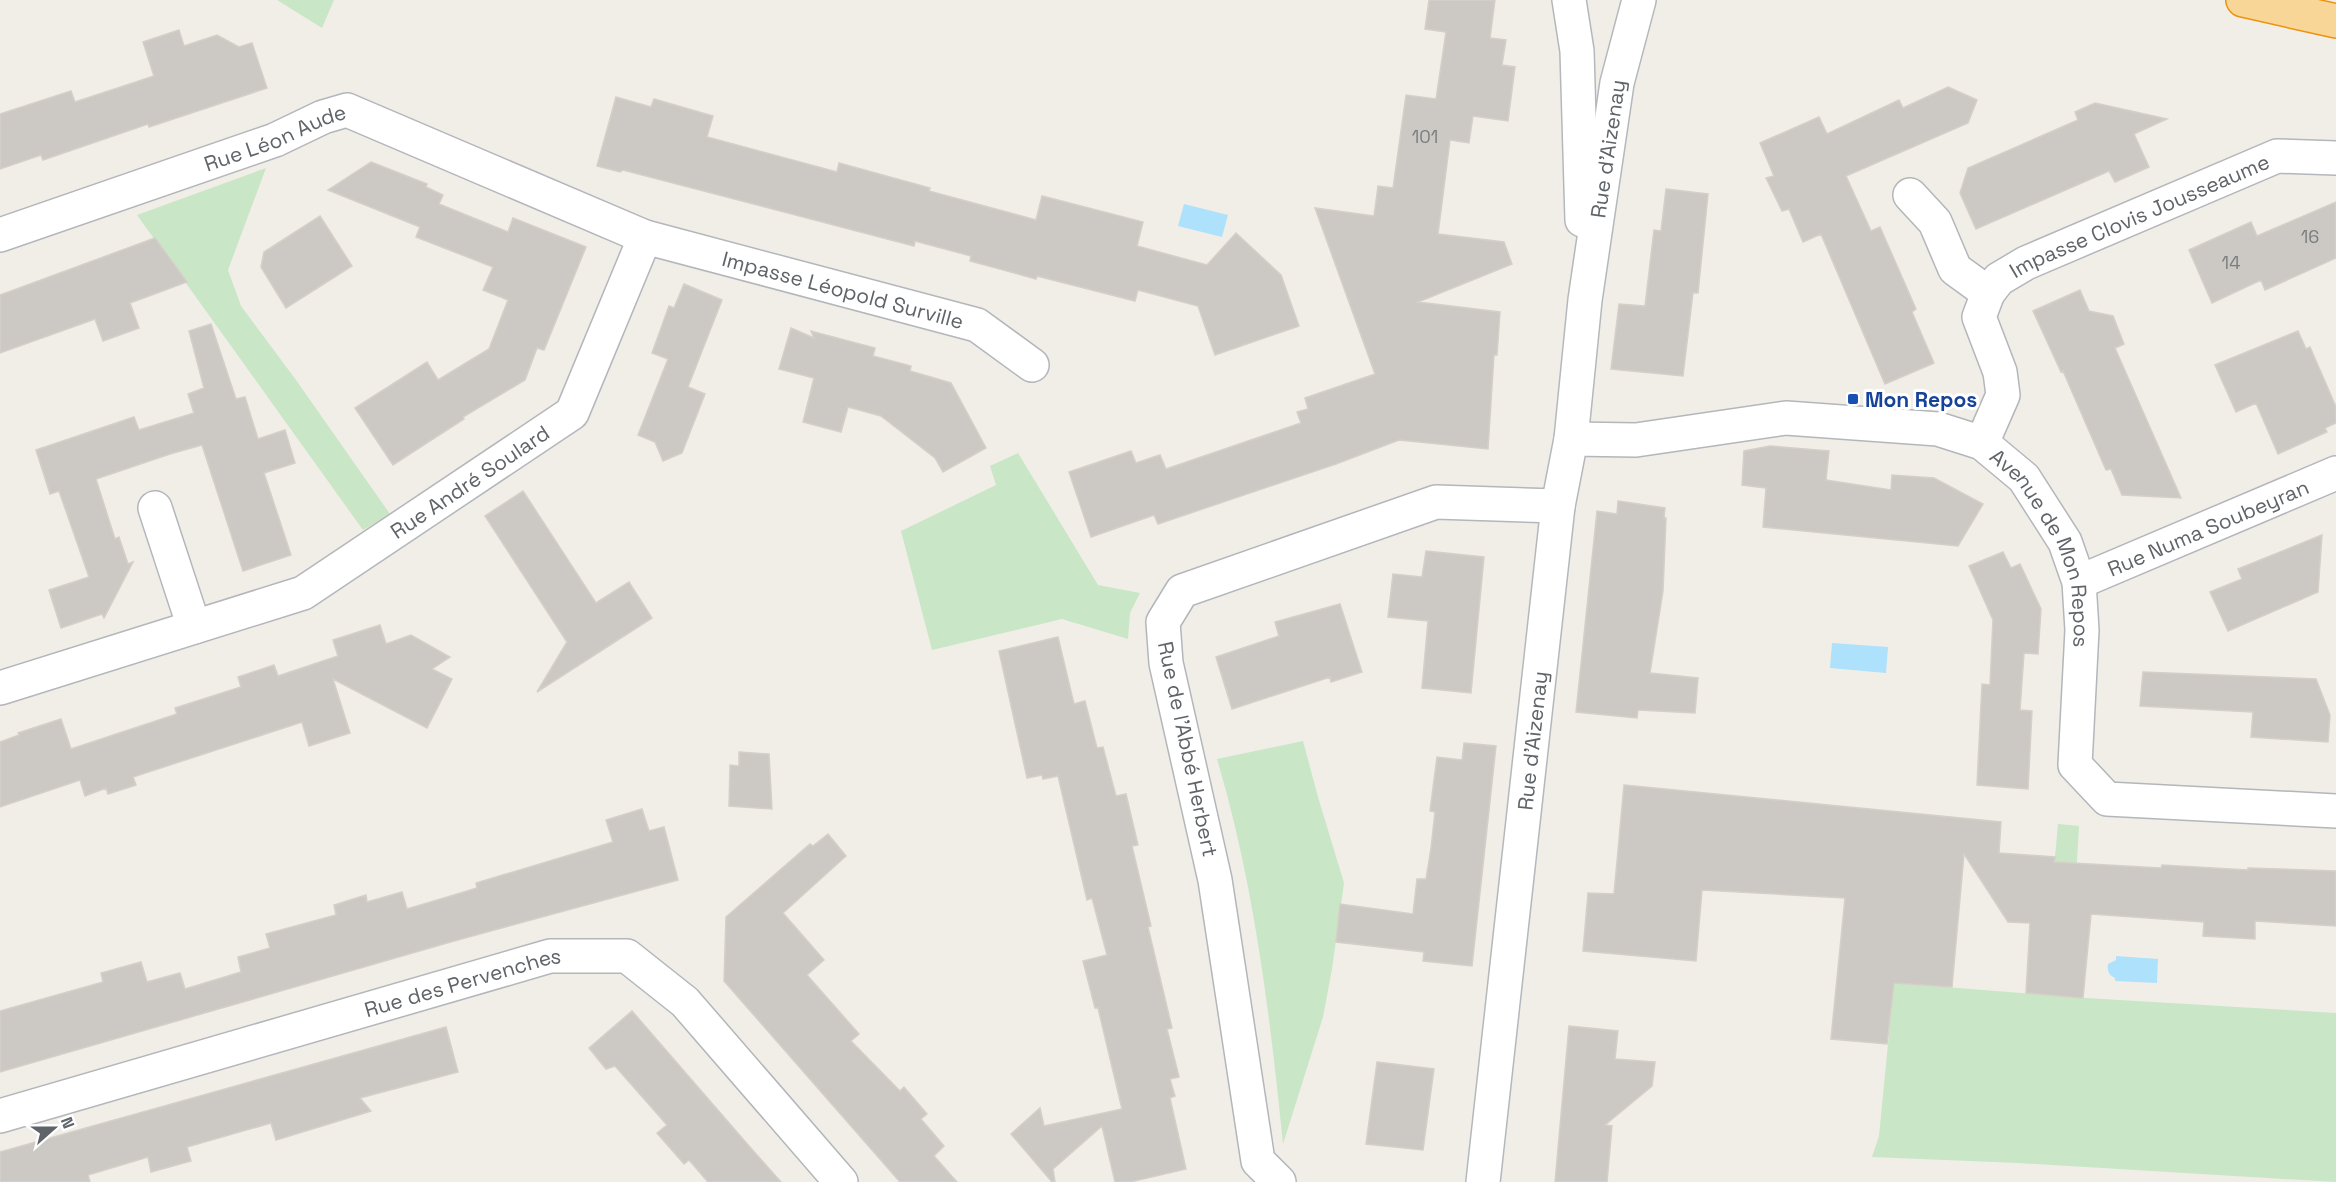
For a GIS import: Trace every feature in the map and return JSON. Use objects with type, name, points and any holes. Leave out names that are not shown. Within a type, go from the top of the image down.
[{"type":"highway","points":[[2243,0],[2336,21]]},
{"type":"street","name":"Rue d'Aizenay","points":[[1569,0],[1577,51],[1585,300]]},
{"type":"street","name":"Rue d'Aizenay","points":[[1483,1182],[1558,506],[1571,439],[1585,300],[1617,83],[1639,0]]},
{"type":"street","name":"Rue Léon Aude","points":[[0,235],[275,140],[323,117],[347,110],[645,237]]},
{"type":"street","name":"Impasse Clovis Jousseaume","points":[[1982,443],[2003,395],[2000,372],[1979,317],[1988,293],[1999,279],[2026,263],[2277,156],[2336,158]]},
{"type":"street","name":"Impasse Clovis Jousseaume","points":[[1910,195],[1935,222],[1955,269],[1988,293]]},
{"type":"street","name":"Impasse Léopold Surville","points":[[645,237],[977,325],[1032,365]]},
{"type":"street","name":"Rue André Soulard","points":[[0,688],[303,593],[572,413],[645,237]]},
{"type":"street","name":"Avenue de Mon Repos","points":[[1571,439],[1636,440],[1786,418],[1938,429],[1982,443],[2024,478],[2065,542],[2079,582],[2082,630],[2075,765],[2107,799],[2336,811]]},
{"type":"street","name":"Rue Numa Soubeyran","points":[[2079,582],[2336,473]]},
{"type":"street","name":"Rue de l'Abbé Herbert","points":[[1279,1182],[1258,1161],[1215,880],[1166,663],[1163,622],[1182,591],[1436,502],[1558,506]]},
{"type":"street","points":[[155,508],[194,627]]},
{"type":"street","name":"Rue des Pervenches","points":[[0,1116],[550,956],[627,956],[685,1002],[841,1182]]},
{"type":"green space","points":[[277,0],[334,0],[322,28]]},
{"type":"green space","points":[[266,168],[228,270],[241,306],[390,514],[363,530],[137,215]]},
{"type":"green space","points":[[1018,453],[1098,585],[1140,593],[1130,613],[1128,639],[1062,619],[932,650],[901,531],[996,485],[990,466]]},
{"type":"green space","points":[[1303,741],[1344,883],[1323,1017],[1283,1144],[1266,998],[1251,901],[1217,759]]},
{"type":"green space","points":[[2058,824],[2079,826],[2069,997],[2336,1013],[2336,1182],[2018,1163],[1872,1157],[1879,1136],[1894,983],[2047,995]]},
{"type":"water","points":[[1184,204],[1228,215],[1222,237],[1178,226]]},
{"type":"water","points":[[1832,643],[1888,647],[1886,673],[1830,668]]},
{"type":"water","points":[[2116,956],[2158,959],[2157,983],[2115,981],[2109,972],[2108,964],[2116,960]]},
{"type":"building","points":[[1429,0],[1495,0],[1490,38],[1506,40],[1502,65],[1515,67],[1508,121],[1473,116],[1469,143],[1450,140],[1438,234],[1504,242],[1512,264],[1418,302],[1500,312],[1497,355],[1494,355],[1488,449],[1399,440],[1336,464],[1158,524],[1154,515],[1091,537],[1069,472],[1131,451],[1136,463],[1160,455],[1166,469],[1301,423],[1297,412],[1308,409],[1305,398],[1375,374],[1315,208],[1374,216],[1378,186],[1393,188],[1406,95],[1436,99],[1446,32],[1425,29]]},
{"type":"building","points":[[179,30],[184,46],[217,35],[239,47],[252,43],[267,88],[149,127],[148,124],[43,160],[41,155],[0,169],[0,114],[71,91],[75,102],[154,76],[143,42]]},
{"type":"building","points":[[1948,87],[1977,100],[1968,123],[1846,176],[1871,231],[1880,227],[1916,309],[1912,312],[1934,363],[1885,384],[1821,234],[1803,242],[1789,209],[1782,211],[1766,178],[1774,176],[1760,143],[1819,117],[1827,134],[1899,100],[1903,108]]},
{"type":"building","points":[[616,97],[651,107],[654,99],[713,116],[707,137],[837,172],[839,163],[930,188],[929,191],[1036,220],[1042,196],[1143,222],[1137,246],[1207,265],[1236,233],[1281,275],[1299,326],[1215,355],[1198,306],[1138,290],[1135,301],[1037,276],[1036,279],[970,261],[971,256],[915,241],[914,246],[623,170],[620,172],[597,166]]},
{"type":"building","points":[[2095,103],[2167,119],[2134,134],[2149,167],[2115,182],[2109,171],[1976,229],[1960,193],[1968,168],[2078,120],[2075,112]]},
{"type":"building","points":[[371,162],[427,184],[426,187],[443,195],[439,204],[508,232],[513,218],[586,247],[544,350],[537,348],[525,380],[463,417],[464,419],[393,465],[355,408],[427,362],[438,380],[489,349],[508,300],[483,290],[493,267],[416,237],[420,227],[328,190]]},
{"type":"building","points":[[1666,189],[1708,194],[1698,293],[1693,293],[1683,376],[1611,369],[1619,304],[1645,306],[1654,230],[1661,231]]},
{"type":"building","points":[[2336,202],[2336,258],[2265,290],[2261,280],[2212,303],[2189,250],[2251,222],[2257,236]]},
{"type":"building","points":[[320,216],[352,266],[286,308],[261,267],[264,252]]},
{"type":"building","points":[[155,238],[187,282],[130,303],[139,328],[103,341],[95,319],[0,353],[0,295]]},
{"type":"building","points":[[684,284],[722,300],[688,387],[705,394],[682,453],[663,461],[655,442],[638,435],[668,359],[652,353],[669,306],[674,308]]},
{"type":"building","points":[[2080,290],[2089,311],[2113,316],[2124,344],[2115,348],[2181,498],[2122,495],[2111,469],[2106,470],[2063,371],[2061,372],[2033,311]]},
{"type":"building","points":[[211,324],[236,399],[245,397],[258,439],[285,430],[295,463],[264,473],[291,555],[243,571],[202,445],[170,454],[96,479],[115,539],[119,537],[128,564],[133,562],[104,618],[102,614],[61,628],[49,590],[89,577],[59,491],[50,494],[36,450],[134,417],[139,430],[194,413],[188,394],[204,388],[189,331]]},
{"type":"building","points":[[791,328],[814,338],[811,331],[875,348],[873,356],[911,366],[910,371],[951,383],[986,448],[943,472],[935,458],[881,416],[848,407],[841,432],[803,422],[814,378],[779,369]]},
{"type":"building","points":[[2298,331],[2306,349],[2310,347],[2336,407],[2336,423],[2325,428],[2327,432],[2278,454],[2256,403],[2236,412],[2215,365]]},
{"type":"building","points":[[1770,446],[1829,451],[1826,480],[1891,490],[1892,475],[1934,478],[1983,504],[1958,546],[1763,527],[1766,488],[1742,485],[1744,451]]},
{"type":"building","points":[[523,491],[596,603],[629,582],[652,618],[537,692],[567,642],[485,516]]},
{"type":"building","points":[[1618,501],[1665,508],[1663,591],[1650,673],[1698,678],[1695,713],[1638,710],[1637,718],[1576,712],[1597,511],[1617,514]]},
{"type":"building","points":[[2322,535],[2318,592],[2228,631],[2210,592],[2242,579],[2238,569]]},
{"type":"building","points":[[1426,551],[1484,557],[1471,693],[1422,688],[1428,621],[1388,617],[1393,574],[1422,577]]},
{"type":"building","points":[[2003,552],[2011,568],[2020,564],[2041,609],[2038,654],[2024,653],[2020,710],[2032,711],[2028,789],[1977,785],[1982,684],[1990,685],[1993,620],[1969,566]]},
{"type":"building","points":[[1340,604],[1362,672],[1331,682],[1330,677],[1232,709],[1216,657],[1279,636],[1275,622]]},
{"type":"building","points":[[380,625],[386,644],[411,635],[450,657],[432,669],[452,679],[427,728],[333,679],[350,733],[309,746],[302,722],[133,777],[136,785],[108,794],[106,788],[85,796],[80,780],[0,807],[0,742],[19,735],[18,733],[61,719],[71,749],[177,714],[175,708],[241,687],[238,677],[274,665],[278,676],[338,656],[333,640]]},
{"type":"building","points":[[1058,637],[1074,704],[1085,701],[1097,748],[1103,747],[1116,796],[1126,794],[1138,845],[1132,846],[1172,1028],[1167,1029],[1179,1077],[1170,1079],[1175,1096],[1170,1098],[1186,1169],[1130,1182],[1115,1182],[1102,1126],[1053,1169],[1055,1182],[1052,1182],[1011,1134],[1040,1108],[1044,1126],[1122,1109],[1098,1008],[1095,1008],[1083,961],[1107,955],[1092,898],[1087,900],[1058,776],[1043,779],[1042,775],[1027,778],[999,651]]},
{"type":"building","points":[[2143,672],[2316,679],[2330,715],[2328,742],[2251,737],[2253,712],[2140,706]]},
{"type":"building","points":[[1464,743],[1496,746],[1472,966],[1423,961],[1424,952],[1336,942],[1340,904],[1413,914],[1417,879],[1426,879],[1431,848],[1435,812],[1430,811],[1437,757],[1462,760]]},
{"type":"building","points":[[739,752],[769,754],[772,809],[729,806],[730,765],[739,766]]},
{"type":"building","points":[[1624,785],[2001,822],[1999,853],[2055,857],[2054,862],[2161,868],[2162,865],[2248,870],[2248,868],[2336,871],[2336,926],[2255,921],[2255,939],[2203,936],[2204,922],[2091,914],[2083,998],[2026,993],[2030,923],[2008,922],[1964,854],[1952,987],[1894,983],[1887,1044],[1831,1039],[1845,898],[1702,890],[1696,961],[1583,951],[1588,893],[1614,894]]},
{"type":"building","points":[[642,809],[649,831],[664,827],[678,880],[454,941],[0,1072],[0,1011],[103,982],[101,973],[141,962],[147,982],[180,973],[185,989],[241,972],[238,957],[270,948],[266,934],[336,915],[334,905],[366,895],[367,902],[402,892],[407,909],[477,888],[476,883],[613,842],[606,820]]},
{"type":"building","points":[[828,834],[846,856],[783,913],[824,960],[807,975],[859,1034],[851,1041],[900,1091],[904,1087],[927,1114],[921,1119],[944,1146],[934,1156],[957,1182],[900,1182],[724,981],[726,917],[810,844],[813,846]]},
{"type":"building","points":[[632,1011],[781,1182],[708,1182],[689,1160],[684,1164],[657,1133],[667,1125],[615,1066],[606,1069],[589,1048]]},
{"type":"building","points":[[1569,1026],[1618,1031],[1615,1059],[1655,1062],[1652,1086],[1605,1125],[1612,1126],[1607,1182],[1555,1182]]},
{"type":"building","points":[[446,1027],[458,1072],[360,1098],[371,1111],[276,1140],[271,1123],[187,1147],[191,1161],[151,1172],[148,1157],[88,1175],[90,1182],[0,1182],[0,1152]]},
{"type":"building","points":[[1377,1062],[1434,1069],[1423,1150],[1366,1144]]},
{"type":"place","name":"Mon Repos","points":[[1853,399]]}]
